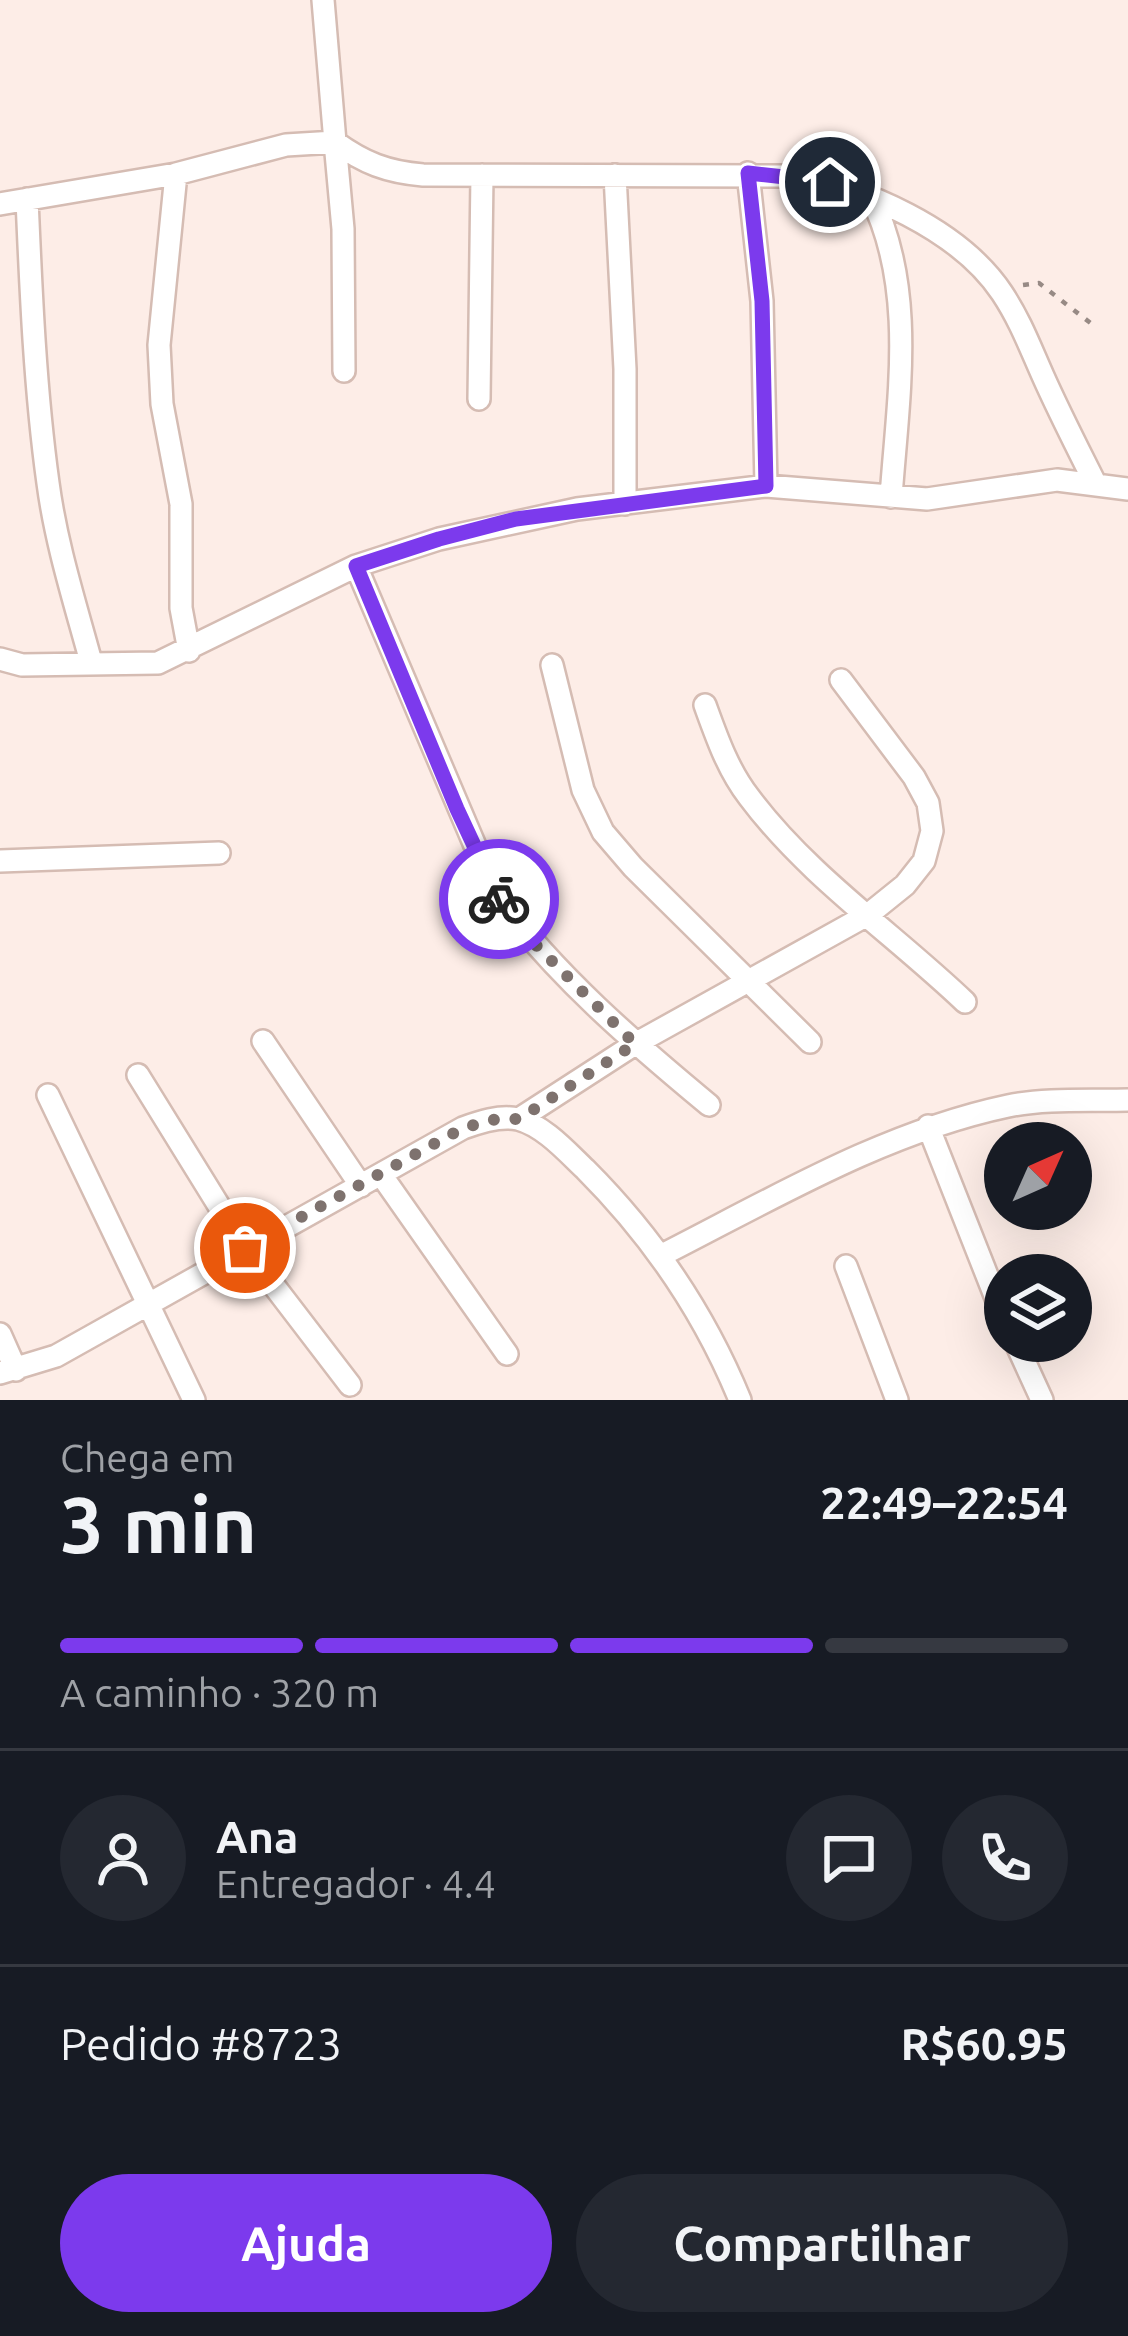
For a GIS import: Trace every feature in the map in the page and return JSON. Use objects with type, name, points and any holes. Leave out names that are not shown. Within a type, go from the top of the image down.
[{"type":"street","points":[[322,0],[343,229],[344,371]]},
{"type":"street","points":[[0,203],[176,174],[286,145],[335,142],[364,162],[392,172],[482,176],[748,173],[830,182],[869,195],[938,235],[999,288],[1025,331],[1095,483]]},
{"type":"street","points":[[748,173],[762,301],[766,486]]},
{"type":"street","points":[[176,174],[159,345],[162,404],[181,504],[181,608],[188,651]]},
{"type":"street","points":[[479,399],[482,176]]},
{"type":"street","points":[[615,176],[625,369],[625,503]]},
{"type":"street","points":[[869,195],[886,229],[898,296],[901,347],[891,497]]},
{"type":"street","points":[[27,199],[48,484],[91,662]]},
{"type":"street","points":[[0,659],[22,665],[158,663],[356,566],[516,519],[766,486],[927,499],[1035,482],[1128,489]]},
{"type":"street","points":[[356,566],[496,895],[524,933],[635,1044],[709,1105]]},
{"type":"street","points":[[553,665],[583,790],[604,832],[633,867],[810,1042]]},
{"type":"street","points":[[519,1119],[635,1044],[868,914],[904,885],[924,861],[932,830],[928,803],[841,680]]},
{"type":"street","points":[[705,705],[722,754],[748,796],[791,845],[965,1002]]},
{"type":"street","points":[[0,861],[219,853]]},
{"type":"street","points":[[263,1041],[361,1186]]},
{"type":"street","points":[[138,1075],[245,1248],[350,1385]]},
{"type":"street","points":[[48,1095],[194,1400]]},
{"type":"street","points":[[662,1256],[831,1169],[928,1126],[1014,1104],[1128,1100]]},
{"type":"street","points":[[0,1334],[8,1371],[56,1356],[463,1128],[519,1119],[560,1144],[662,1256],[720,1351],[740,1400]]},
{"type":"street","points":[[928,1126],[984,1268]]},
{"type":"street","points":[[382,1175],[507,1354]]},
{"type":"street","points":[[846,1266],[897,1400]]},
{"type":"street","points":[[1025,1362],[1042,1400]]},
{"type":"path","points":[[999,288],[1039,283],[1094,325]]},
{"type":"way so far","points":[[245,1248],[463,1128],[519,1119],[635,1044],[524,933],[499,899]]},
{"type":"route","points":[[499,899],[356,566],[516,519],[766,486],[762,301],[748,173],[830,182]]}]
